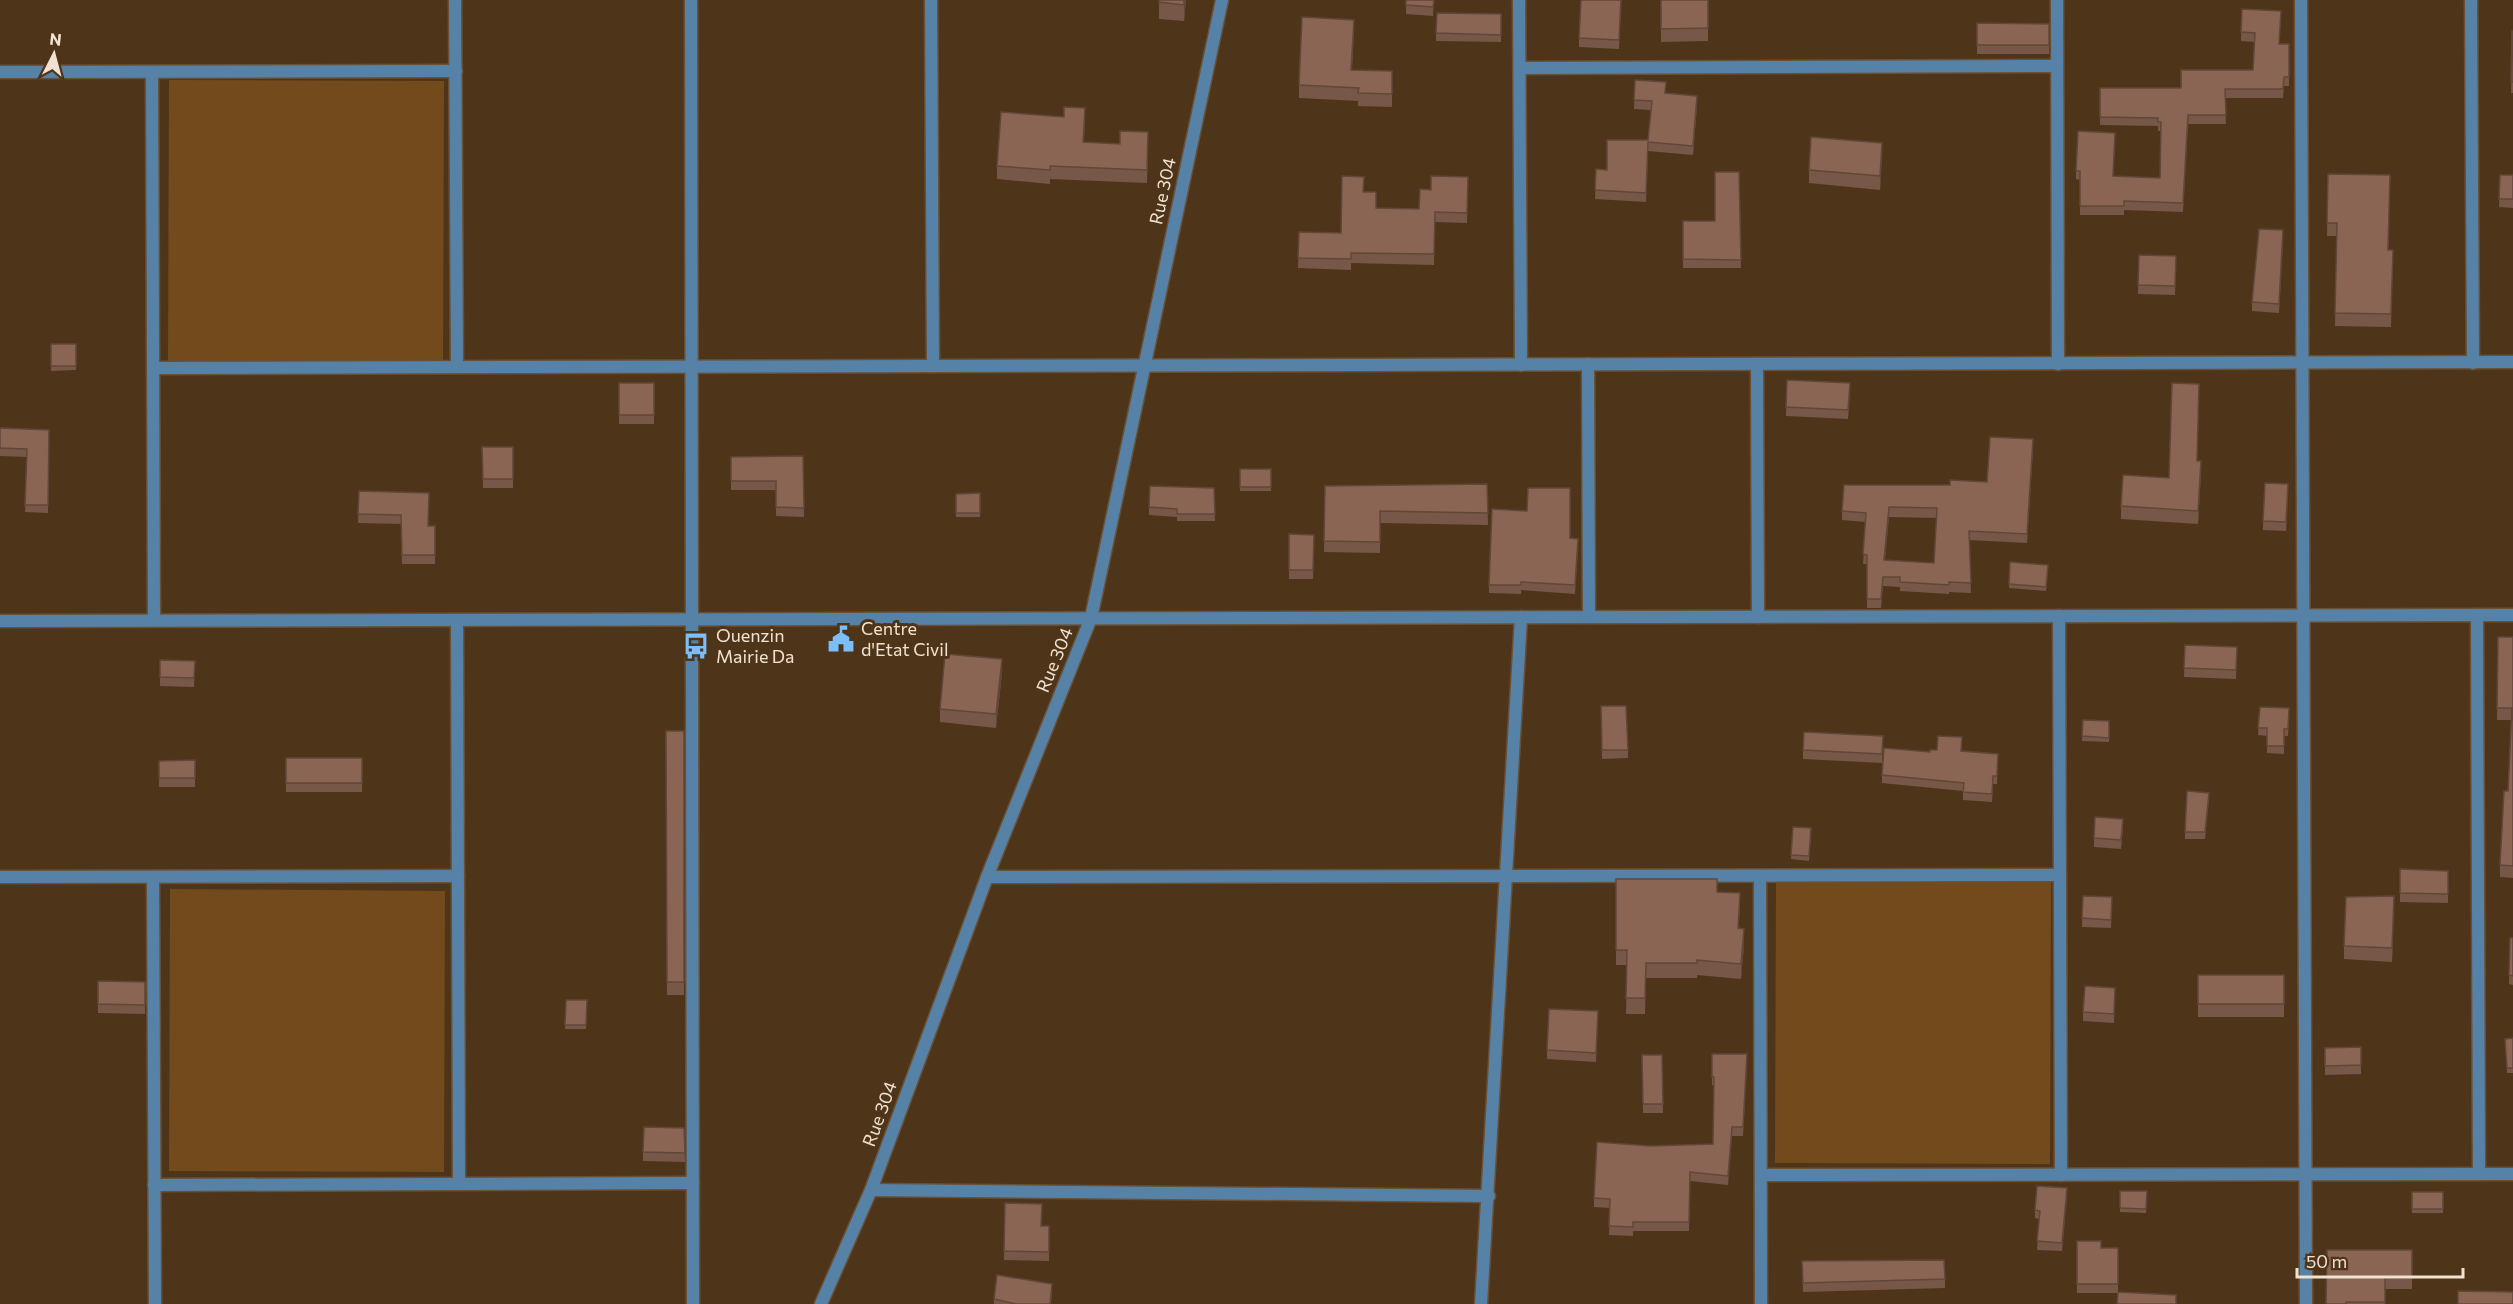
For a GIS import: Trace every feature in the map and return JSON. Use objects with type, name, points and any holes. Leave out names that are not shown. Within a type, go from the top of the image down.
[{"type":"street","points":[[455,0],[457,367]]},
{"type":"street","points":[[691,0],[693,1304]]},
{"type":"street","points":[[931,0],[933,366]]},
{"type":"street","name":"Rue 304","points":[[821,1304],[871,1190],[987,877],[1091,618],[1222,0]]},
{"type":"street","points":[[1520,0],[1521,365]]},
{"type":"street","points":[[2057,0],[2058,364]]},
{"type":"street","points":[[2301,0],[2306,1304]]},
{"type":"street","points":[[2471,0],[2473,363]]},
{"type":"street","points":[[1520,68],[2057,66]]},
{"type":"street","points":[[0,72],[456,71]]},
{"type":"street","points":[[152,72],[154,620]]},
{"type":"street","points":[[153,368],[2513,363]]},
{"type":"street","points":[[1588,364],[1589,617]]},
{"type":"street","points":[[1757,364],[1758,617]]},
{"type":"street","points":[[2477,615],[2479,1174]]},
{"type":"street","points":[[0,621],[2513,615]]},
{"type":"street","points":[[2059,616],[2061,1175]]},
{"type":"street","points":[[1481,1304],[1521,617]]},
{"type":"street","points":[[457,620],[459,1184]]},
{"type":"street","points":[[987,877],[2060,875]]},
{"type":"street","points":[[153,876],[154,1304]]},
{"type":"street","points":[[0,877],[458,876]]},
{"type":"street","points":[[1760,876],[1761,1304]]},
{"type":"street","points":[[1761,1175],[2513,1174]]},
{"type":"street","points":[[154,1185],[693,1183]]},
{"type":"street","points":[[871,1190],[1489,1196]]},
{"type":"shaded area","points":[[169,80],[444,81],[443,363],[168,361]]},
{"type":"shaded area","points":[[1776,881],[2051,882],[2050,1164],[1775,1163]]},
{"type":"shaded area","points":[[170,889],[445,891],[444,1172],[169,1171]]},
{"type":"building","points":[[1159,0],[1184,0],[1184,5],[1159,2]]},
{"type":"building","points":[[1406,0],[1434,0],[1433,7],[1406,5]]},
{"type":"building","points":[[1581,0],[1621,0],[1619,40],[1579,38]]},
{"type":"building","points":[[1661,0],[1708,0],[1708,28],[1661,29]]},
{"type":"building","points":[[2242,9],[2281,11],[2279,44],[2289,44],[2289,77],[2284,77],[2283,89],[2225,89],[2226,115],[2188,115],[2183,203],[2124,201],[2124,206],[2080,206],[2080,171],[2076,171],[2078,131],[2115,133],[2113,176],[2160,178],[2161,122],[2158,122],[2158,118],[2100,117],[2100,88],[2181,88],[2181,70],[2253,70],[2255,33],[2241,32]]},
{"type":"building","points":[[1437,13],[1501,14],[1501,35],[1436,33]]},
{"type":"building","points":[[1302,17],[1354,20],[1351,70],[1392,71],[1392,94],[1358,93],[1359,88],[1299,85]]},
{"type":"building","points":[[1977,23],[2049,24],[2049,45],[1977,45]]},
{"type":"building","points":[[2512,31],[2513,82],[2511,82]]},
{"type":"building","points":[[1635,80],[1666,82],[1665,93],[1697,96],[1693,146],[1648,142],[1646,193],[1595,190],[1596,169],[1607,170],[1607,140],[1648,140],[1652,101],[1634,100]]},
{"type":"building","points":[[1064,107],[1085,108],[1083,142],[1120,144],[1120,131],[1148,132],[1147,170],[1050,166],[1050,170],[997,166],[1001,112],[1064,117]]},
{"type":"building","points":[[1811,137],[1882,143],[1880,176],[1809,170]]},
{"type":"building","points":[[1715,172],[1739,172],[1741,260],[1683,259],[1683,221],[1715,221]]},
{"type":"building","points":[[2328,174],[2390,175],[2388,250],[2393,250],[2391,314],[2335,313],[2337,223],[2327,223]]},
{"type":"building","points":[[2500,175],[2513,175],[2513,199],[2499,199]]},
{"type":"building","points":[[1342,176],[1364,177],[1363,192],[1376,192],[1376,208],[1419,209],[1420,189],[1431,190],[1431,176],[1468,177],[1467,213],[1435,212],[1434,254],[1351,253],[1351,259],[1298,258],[1299,232],[1341,233]]},
{"type":"building","points":[[2259,229],[2283,230],[2279,304],[2252,302]]},
{"type":"building","points":[[2139,255],[2176,256],[2175,286],[2138,285]]},
{"type":"building","points":[[51,344],[76,344],[76,366],[51,366]]},
{"type":"building","points":[[1787,380],[1850,383],[1848,410],[1786,407]]},
{"type":"building","points":[[619,383],[654,383],[654,415],[619,415]]},
{"type":"building","points":[[2172,383],[2199,384],[2197,461],[2201,461],[2198,511],[2121,506],[2123,475],[2169,478]]},
{"type":"building","points":[[0,428],[49,430],[48,505],[25,505],[27,449],[0,448]]},
{"type":"building","points":[[1990,437],[2033,439],[2027,534],[1969,531],[1971,583],[1949,582],[1949,585],[1900,582],[1900,577],[1883,577],[1881,599],[1867,599],[1867,555],[1863,554],[1866,513],[1842,511],[1844,485],[1950,485],[1950,480],[1987,482]],"holes":[[[1889,507],[1937,508],[1934,563],[1884,560]]]},
{"type":"building","points":[[482,447],[513,447],[513,479],[483,479]]},
{"type":"building","points":[[803,456],[804,508],[776,507],[776,481],[731,481],[731,457]]},
{"type":"building","points":[[1240,469],[1271,469],[1271,487],[1240,487]]},
{"type":"building","points":[[2265,483],[2288,484],[2286,522],[2263,521]]},
{"type":"building","points":[[1487,484],[1488,513],[1380,511],[1380,542],[1324,541],[1325,486]]},
{"type":"building","points":[[1150,486],[1214,488],[1215,514],[1177,514],[1177,509],[1149,507]]},
{"type":"building","points":[[1528,488],[1570,488],[1570,538],[1578,539],[1575,585],[1521,582],[1521,585],[1489,585],[1492,509],[1527,511]]},
{"type":"building","points":[[359,491],[429,493],[428,526],[435,526],[435,555],[402,555],[401,515],[358,514]]},
{"type":"building","points":[[980,493],[980,513],[956,513],[956,494]]},
{"type":"building","points":[[1289,534],[1314,535],[1313,570],[1289,570]]},
{"type":"building","points":[[2010,562],[2048,565],[2046,587],[2009,584]]},
{"type":"building","points":[[2498,637],[2513,637],[2513,866],[2500,865],[2504,791],[2508,791],[2512,708],[2497,708]]},
{"type":"building","points":[[2185,645],[2237,647],[2236,670],[2184,668]]},
{"type":"building","points":[[945,654],[1002,659],[996,714],[940,709]]},
{"type":"building","points":[[160,660],[195,661],[194,678],[160,677]]},
{"type":"building","points":[[1601,706],[1626,706],[1628,750],[1602,750]]},
{"type":"building","points":[[2260,707],[2289,708],[2288,729],[2284,729],[2284,746],[2267,746],[2267,728],[2258,728]]},
{"type":"building","points":[[2083,720],[2109,721],[2109,738],[2082,736]]},
{"type":"building","points":[[666,731],[684,731],[684,982],[667,982]]},
{"type":"building","points":[[1804,732],[1883,736],[1882,754],[1803,750]]},
{"type":"building","points":[[1938,736],[1962,737],[1961,751],[1998,754],[1997,776],[1993,776],[1992,794],[1963,792],[1964,783],[1882,775],[1884,748],[1930,752],[1930,750],[1937,750]]},
{"type":"building","points":[[286,758],[362,758],[362,783],[286,783]]},
{"type":"building","points":[[195,760],[195,778],[159,778],[159,761]]},
{"type":"building","points":[[2187,791],[2209,793],[2205,832],[2185,832]]},
{"type":"building","points":[[2095,817],[2123,819],[2121,840],[2094,838]]},
{"type":"building","points":[[1793,827],[1811,828],[1809,856],[1791,855]]},
{"type":"building","points":[[2400,869],[2448,871],[2448,894],[2400,893]]},
{"type":"building","points":[[1616,879],[1717,879],[1717,892],[1740,893],[1738,928],[1744,929],[1741,964],[1697,960],[1697,963],[1646,963],[1645,998],[1626,998],[1627,950],[1616,950]]},
{"type":"building","points":[[2083,896],[2112,897],[2111,920],[2082,918]]},
{"type":"building","points":[[2394,896],[2392,948],[2344,946],[2346,897]]},
{"type":"building","points":[[2510,938],[2513,938],[2513,976],[2509,975]]},
{"type":"building","points":[[2198,975],[2284,975],[2284,1004],[2198,1004]]},
{"type":"building","points":[[98,981],[145,982],[145,1005],[98,1004]]},
{"type":"building","points":[[2085,986],[2115,988],[2114,1014],[2083,1012]]},
{"type":"building","points":[[566,1000],[587,1000],[586,1025],[565,1025]]},
{"type":"building","points":[[1549,1009],[1598,1011],[1596,1053],[1547,1050]]},
{"type":"building","points":[[2513,1038],[2513,1068],[2507,1068],[2505,1039]]},
{"type":"building","points":[[2361,1047],[2361,1065],[2325,1066],[2325,1048]]},
{"type":"building","points":[[1712,1054],[1747,1054],[1743,1127],[1732,1127],[1728,1176],[1690,1172],[1689,1222],[1633,1222],[1633,1227],[1609,1226],[1610,1199],[1594,1198],[1597,1142],[1650,1146],[1713,1144]]},
{"type":"building","points":[[1642,1055],[1662,1055],[1663,1104],[1643,1104]]},
{"type":"building","points":[[644,1127],[684,1128],[685,1153],[643,1152]]},
{"type":"building","points":[[2037,1186],[2067,1188],[2062,1243],[2037,1241],[2040,1211],[2035,1210]]},
{"type":"building","points":[[2120,1191],[2147,1191],[2146,1209],[2120,1208]]},
{"type":"building","points":[[2412,1192],[2443,1192],[2443,1209],[2412,1209]]},
{"type":"building","points":[[1005,1203],[1042,1204],[1041,1226],[1049,1226],[1049,1252],[1004,1251]]},
{"type":"building","points":[[2077,1241],[2101,1241],[2101,1248],[2118,1248],[2118,1284],[2077,1284]]},
{"type":"building","points":[[2327,1250],[2412,1250],[2412,1278],[2385,1278],[2385,1302],[2326,1304]]},
{"type":"building","points":[[1944,1260],[1945,1279],[1803,1283],[1802,1261]]},
{"type":"building","points":[[997,1275],[1052,1284],[1050,1304],[1016,1304],[994,1299]]},
{"type":"building","points":[[2458,1291],[2513,1292],[2513,1304],[2458,1304]]},
{"type":"building","points":[[2118,1292],[2176,1295],[2176,1304],[2117,1304]]},
{"type":"place","name":"Centre d'Etat Civil","points":[[841,639]]},
{"type":"place","name":"Ouenzin Mairie Da","points":[[696,646]]}]
